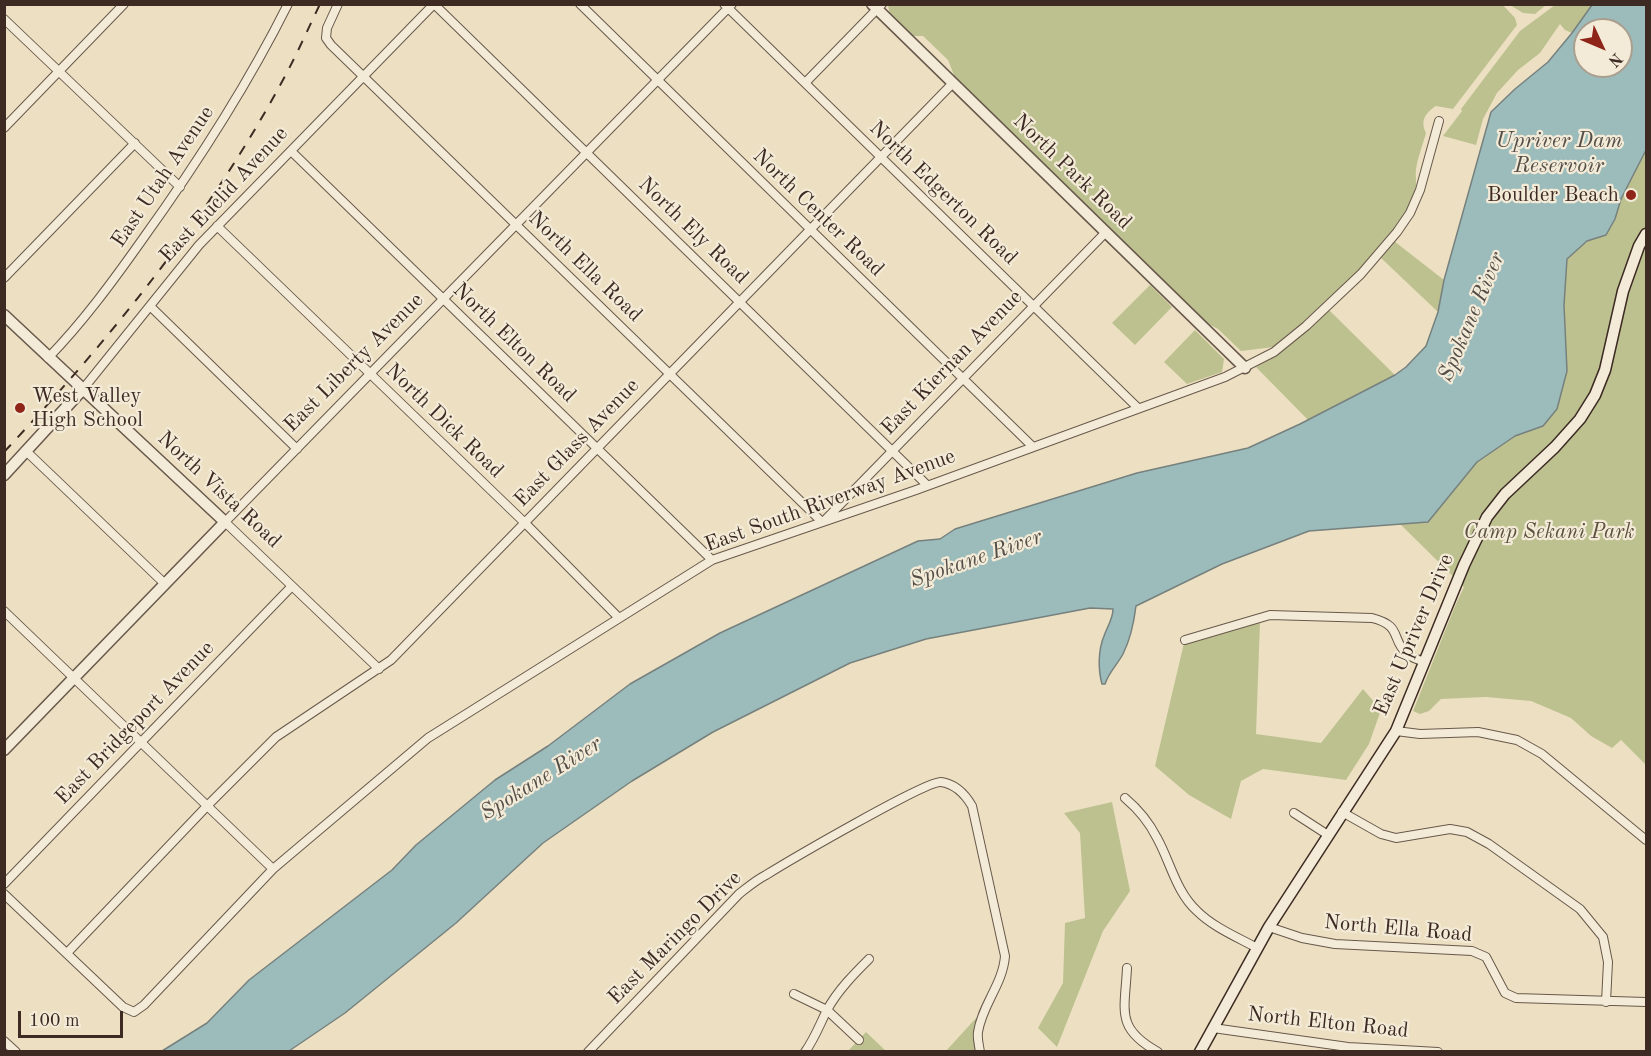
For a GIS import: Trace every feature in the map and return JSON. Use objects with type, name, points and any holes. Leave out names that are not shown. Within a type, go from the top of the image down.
[{"type":"street","points":[[4,128],[124,4]]},
{"type":"street","name":"East Utah Avenue","points":[[48,358],[118,273],[180,187],[239,97],[288,4]]},
{"type":"street","name":"North Ella Road","points":[[338,4],[327,27],[326,38],[331,45],[823,520]]},
{"type":"street","name":"East Euclid Avenue","points":[[4,475],[83,389],[217,226],[434,4]]},
{"type":"street","name":"North Ely Road","points":[[434,4],[927,485]]},
{"type":"street","name":"North Center Road","points":[[580,4],[1032,446]]},
{"type":"street","name":"East Liberty Avenue","points":[[4,750],[517,226],[728,6]]},
{"type":"street","name":"North Edgerton Road","points":[[728,6],[1138,408]]},
{"type":"street","points":[[805,83],[877,6]]},
{"type":"street","name":"North Park Road","points":[[877,6],[1245,368]]},
{"type":"street","points":[[4,18],[180,187]]},
{"type":"street","name":"East Glass Avenue","points":[[67,953],[276,737],[391,660],[953,83]]},
{"type":"street","name":"East South Riverway Avenue","points":[[67,953],[123,1007],[134,1012],[144,1005],[273,869],[428,738],[712,560],[1225,377],[1274,352],[1306,326],[1361,274],[1397,232],[1410,213],[1420,190],[1439,121]]},
{"type":"street","points":[[4,278],[135,143]]},
{"type":"street","name":"North Elton Road","points":[[291,151],[712,560]]},
{"type":"street","name":"North Dick Road","points":[[217,226],[525,523],[619,618]]},
{"type":"street","name":"East Kiernan Avenue","points":[[823,520],[1106,232]]},
{"type":"street","name":"East Upriver Drive","points":[[1200,1052],[1269,927],[1396,730],[1464,565],[1487,517],[1505,494],[1555,447],[1580,419],[1595,394],[1605,370],[1623,291],[1647,234]]},
{"type":"street","points":[[151,307],[297,449]]},
{"type":"street","name":"North Vista Road","points":[[4,315],[379,669]]},
{"type":"street","points":[[26,451],[165,584]]},
{"type":"street","name":"East Bridgeport Avenue","points":[[4,884],[292,586]]},
{"type":"street","points":[[5,612],[273,869]]},
{"type":"street","points":[[1185,640],[1270,615],[1372,618],[1384,621],[1395,629],[1402,647],[1409,656],[1425,662]]},
{"type":"street","points":[[1396,730],[1420,734],[1478,732],[1517,740],[1542,754],[1647,840]]},
{"type":"street","name":"East Maringo Drive","points":[[588,1052],[739,894],[764,876],[922,787],[939,781],[953,786],[965,795],[972,806],[1005,956],[1004,969],[982,1016],[978,1034],[980,1052]]},
{"type":"street","points":[[1125,798],[1139,810],[1157,836],[1184,896],[1196,911],[1257,948]]},
{"type":"street","points":[[1342,812],[1380,834],[1396,838],[1450,829],[1467,832],[1498,850],[1580,909],[1603,937],[1608,962],[1606,1002]]},
{"type":"street","points":[[1294,813],[1328,835]]},
{"type":"street","points":[[4,894],[67,953]]},
{"type":"street","name":"North Ella Road","points":[[1269,927],[1302,938],[1335,944],[1472,951],[1486,957],[1505,993],[1516,998],[1647,1002]]},
{"type":"street","points":[[806,1052],[838,993],[869,958]]},
{"type":"street","points":[[1127,968],[1125,1013],[1128,1029],[1143,1043],[1158,1052]]},
{"type":"street","points":[[794,994],[827,1010],[859,1040]]},
{"type":"street","name":"North Elton Road","points":[[1213,1028],[1327,1048],[1438,1052]]},
{"type":"street","points":[[4,1041],[16,1052]]},
{"type":"green space","points":[[1502,4],[1515,18],[1517,25],[1453,109],[1436,106],[1426,114],[1423,125],[1426,133],[1416,169],[1415,192],[1405,215],[1392,235],[1358,274],[1285,339],[1274,347],[1241,351],[1218,329],[1201,320],[956,80],[948,60],[923,36],[913,36],[890,16],[888,5]]},
{"type":"green space","points":[[1510,5],[1546,5],[1535,14],[1523,13]]},
{"type":"green space","points":[[1555,5],[1592,5],[1583,18],[1573,18],[1572,33],[1560,24],[1540,53],[1518,70],[1497,93],[1483,119],[1476,145],[1443,136],[1462,111],[1461,109],[1520,31]]},
{"type":"green space","name":"Camp Sekani Park","points":[[1646,150],[1646,765],[1621,740],[1612,748],[1591,736],[1571,718],[1531,701],[1486,697],[1441,699],[1429,711],[1420,714],[1413,711],[1464,587],[1400,524],[1428,522],[1477,462],[1515,436],[1543,426],[1564,305],[1567,258],[1615,219],[1621,199]]},
{"type":"green space","points":[[1394,241],[1444,280],[1438,312],[1381,258]]},
{"type":"green space","points":[[1150,285],[1172,307],[1135,345],[1112,323]]},
{"type":"green space","points":[[1329,310],[1395,375],[1308,420],[1256,367],[1278,354]]},
{"type":"green space","points":[[1195,330],[1224,359],[1222,372],[1187,384],[1164,362]]},
{"type":"green space","points":[[1260,622],[1256,734],[1321,743],[1363,689],[1381,710],[1369,744],[1346,780],[1263,769],[1241,781],[1231,819],[1189,795],[1155,766],[1184,643]]},
{"type":"green space","points":[[1112,802],[1130,891],[1103,931],[1057,1047],[1038,1028],[1063,983],[1065,923],[1085,918],[1080,833],[1064,813]]},
{"type":"green space","points":[[977,1017],[973,1036],[977,1051],[945,1052]]},
{"type":"green space","points":[[866,1032],[886,1051],[847,1052]]},
{"type":"water","name":"Upriver Dam Reservoir","points":[[1592,5],[1646,5],[1646,150],[1606,235],[1587,241],[1567,259],[1564,305],[1567,371],[1557,409],[1543,426],[1515,436],[1477,462],[1428,522],[1309,531],[1222,564],[1136,606],[1125,649],[1105,684],[1102,684],[1099,666],[1100,654],[1113,609],[1090,608],[926,639],[850,663],[713,732],[632,781],[543,843],[456,923],[345,1013],[289,1051],[162,1051],[207,1023],[249,980],[392,870],[416,845],[495,780],[548,746],[630,684],[720,633],[918,541],[940,539],[955,529],[1137,473],[1248,448],[1395,375],[1426,346],[1438,312],[1444,280],[1491,112],[1548,62],[1573,32],[1573,78],[1633,78],[1633,18],[1583,18]]},
{"type":"railway","points":[[4,452],[120,320],[191,227],[255,129],[289,69],[320,4]]},
{"type":"place","name":"Boulder Beach","points":[[1631,195]]},
{"type":"place","name":"West Valley High School","points":[[20,408]]},
{"type":"water label","name":"Spokane River","points":[[1472,317]]},
{"type":"water label","name":"Spokane River","points":[[976,559]]},
{"type":"water label","name":"Spokane River","points":[[541,779]]}]
